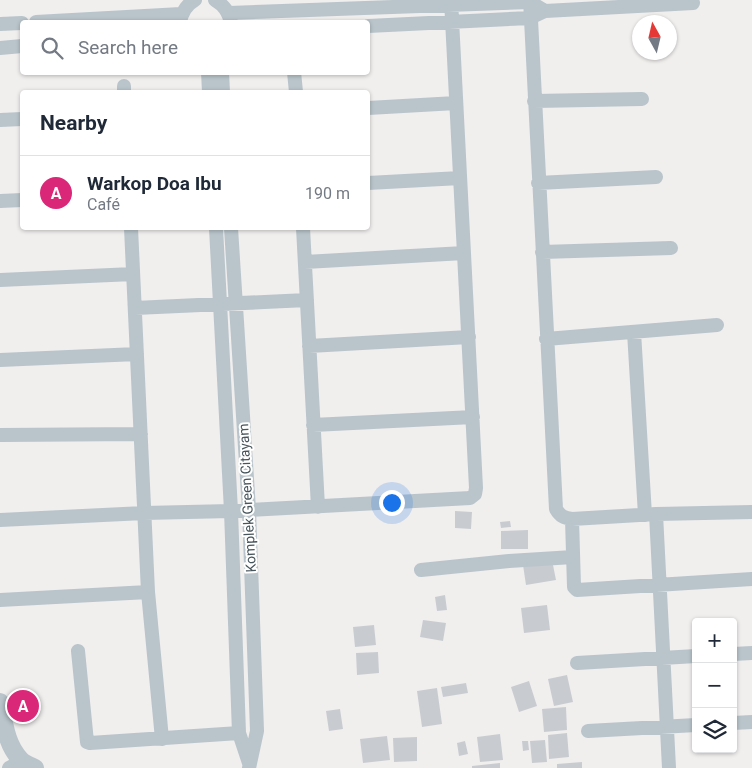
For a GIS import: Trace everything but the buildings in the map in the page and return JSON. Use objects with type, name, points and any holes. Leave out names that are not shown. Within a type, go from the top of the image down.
[{"type":"street","points":[[108,20],[181,18],[186,6],[195,0]]},
{"type":"street","points":[[215,0],[223,4],[230,18],[451,3],[530,1],[545,11]]},
{"type":"street","points":[[530,1],[554,502],[559,515],[572,519],[752,512]]},
{"type":"street","points":[[370,26],[530,18],[545,11],[693,2]]},
{"type":"street","points":[[0,520],[318,507],[470,498],[475,494],[473,417],[451,3]]},
{"type":"street","points":[[0,24],[20,23]]},
{"type":"street","points":[[0,48],[20,46]]},
{"type":"street","points":[[208,75],[209,90]]},
{"type":"street","points":[[222,75],[223,90]]},
{"type":"street","points":[[294,75],[296,90]]},
{"type":"street","points":[[534,101],[642,98]]},
{"type":"street","points":[[370,108],[456,103]]},
{"type":"street","points":[[0,120],[20,119]]},
{"type":"street","points":[[538,183],[656,177]]},
{"type":"street","points":[[370,183],[460,178]]},
{"type":"street","points":[[0,201],[20,200]]},
{"type":"street","points":[[131,230],[148,592],[162,739]]},
{"type":"street","points":[[216,230],[231,511],[240,733],[249,766]]},
{"type":"street","name":"Komplek Green Citayam","points":[[230,230],[249,510],[257,731],[249,766]]},
{"type":"street","points":[[303,230],[318,507]]},
{"type":"street","points":[[542,252],[671,248]]},
{"type":"street","points":[[305,262],[464,253]]},
{"type":"street","points":[[0,280],[133,274]]},
{"type":"street","points":[[135,308],[307,300]]},
{"type":"street","points":[[546,339],[717,325]]},
{"type":"street","points":[[634,332],[650,515],[659,584],[668,768]]},
{"type":"street","points":[[309,346],[469,338]]},
{"type":"street","points":[[0,360],[137,354]]},
{"type":"street","points":[[314,425],[473,417]]},
{"type":"street","points":[[0,435],[141,434]]},
{"type":"street","points":[[572,519],[574,587],[577,590],[752,579]]},
{"type":"street","points":[[421,570],[573,557]]},
{"type":"street","points":[[0,600],[148,592]]},
{"type":"street","points":[[78,650],[87,742],[94,744],[240,733]]},
{"type":"street","points":[[737,654],[752,653]]},
{"type":"street","points":[[578,663],[692,656]]},
{"type":"street","points":[[0,702],[7,737],[22,766]]},
{"type":"street","points":[[737,723],[752,722]]},
{"type":"street","points":[[588,731],[692,725]]},
{"type":"place","name":"Warkop Doa Ibu","points":[[23,706]]}]
